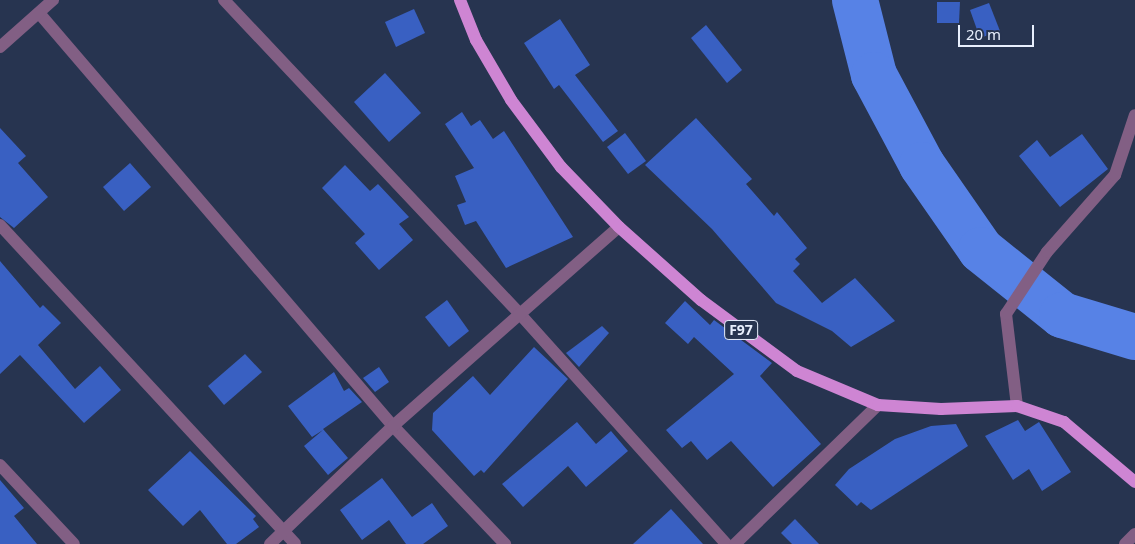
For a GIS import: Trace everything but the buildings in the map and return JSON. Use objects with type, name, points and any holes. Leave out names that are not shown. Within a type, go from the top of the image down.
[{"type":"main road","name":"F97","points":[[460,0],[476,40],[511,100],[561,167],[619,227],[701,300],[797,371],[878,405],[941,409],[1018,406],[1064,422],[1135,481]]},
{"type":"street","points":[[0,48],[53,0]]},
{"type":"street","points":[[224,0],[519,312],[726,544]]},
{"type":"street","points":[[39,13],[393,426],[505,544]]},
{"type":"street","points":[[1018,406],[1006,314],[1047,252],[1116,175],[1135,115]]},
{"type":"street","points":[[0,224],[295,544]]},
{"type":"street","points":[[270,544],[393,426],[519,312],[619,227]]},
{"type":"street","points":[[736,544],[878,405]]},
{"type":"street","points":[[0,465],[74,544]]},
{"type":"street","points":[[1124,544],[1135,534]]},
{"type":"waterway","points":[[855,0],[874,75],[922,165],[981,250],[1062,315],[1135,337]]}]
